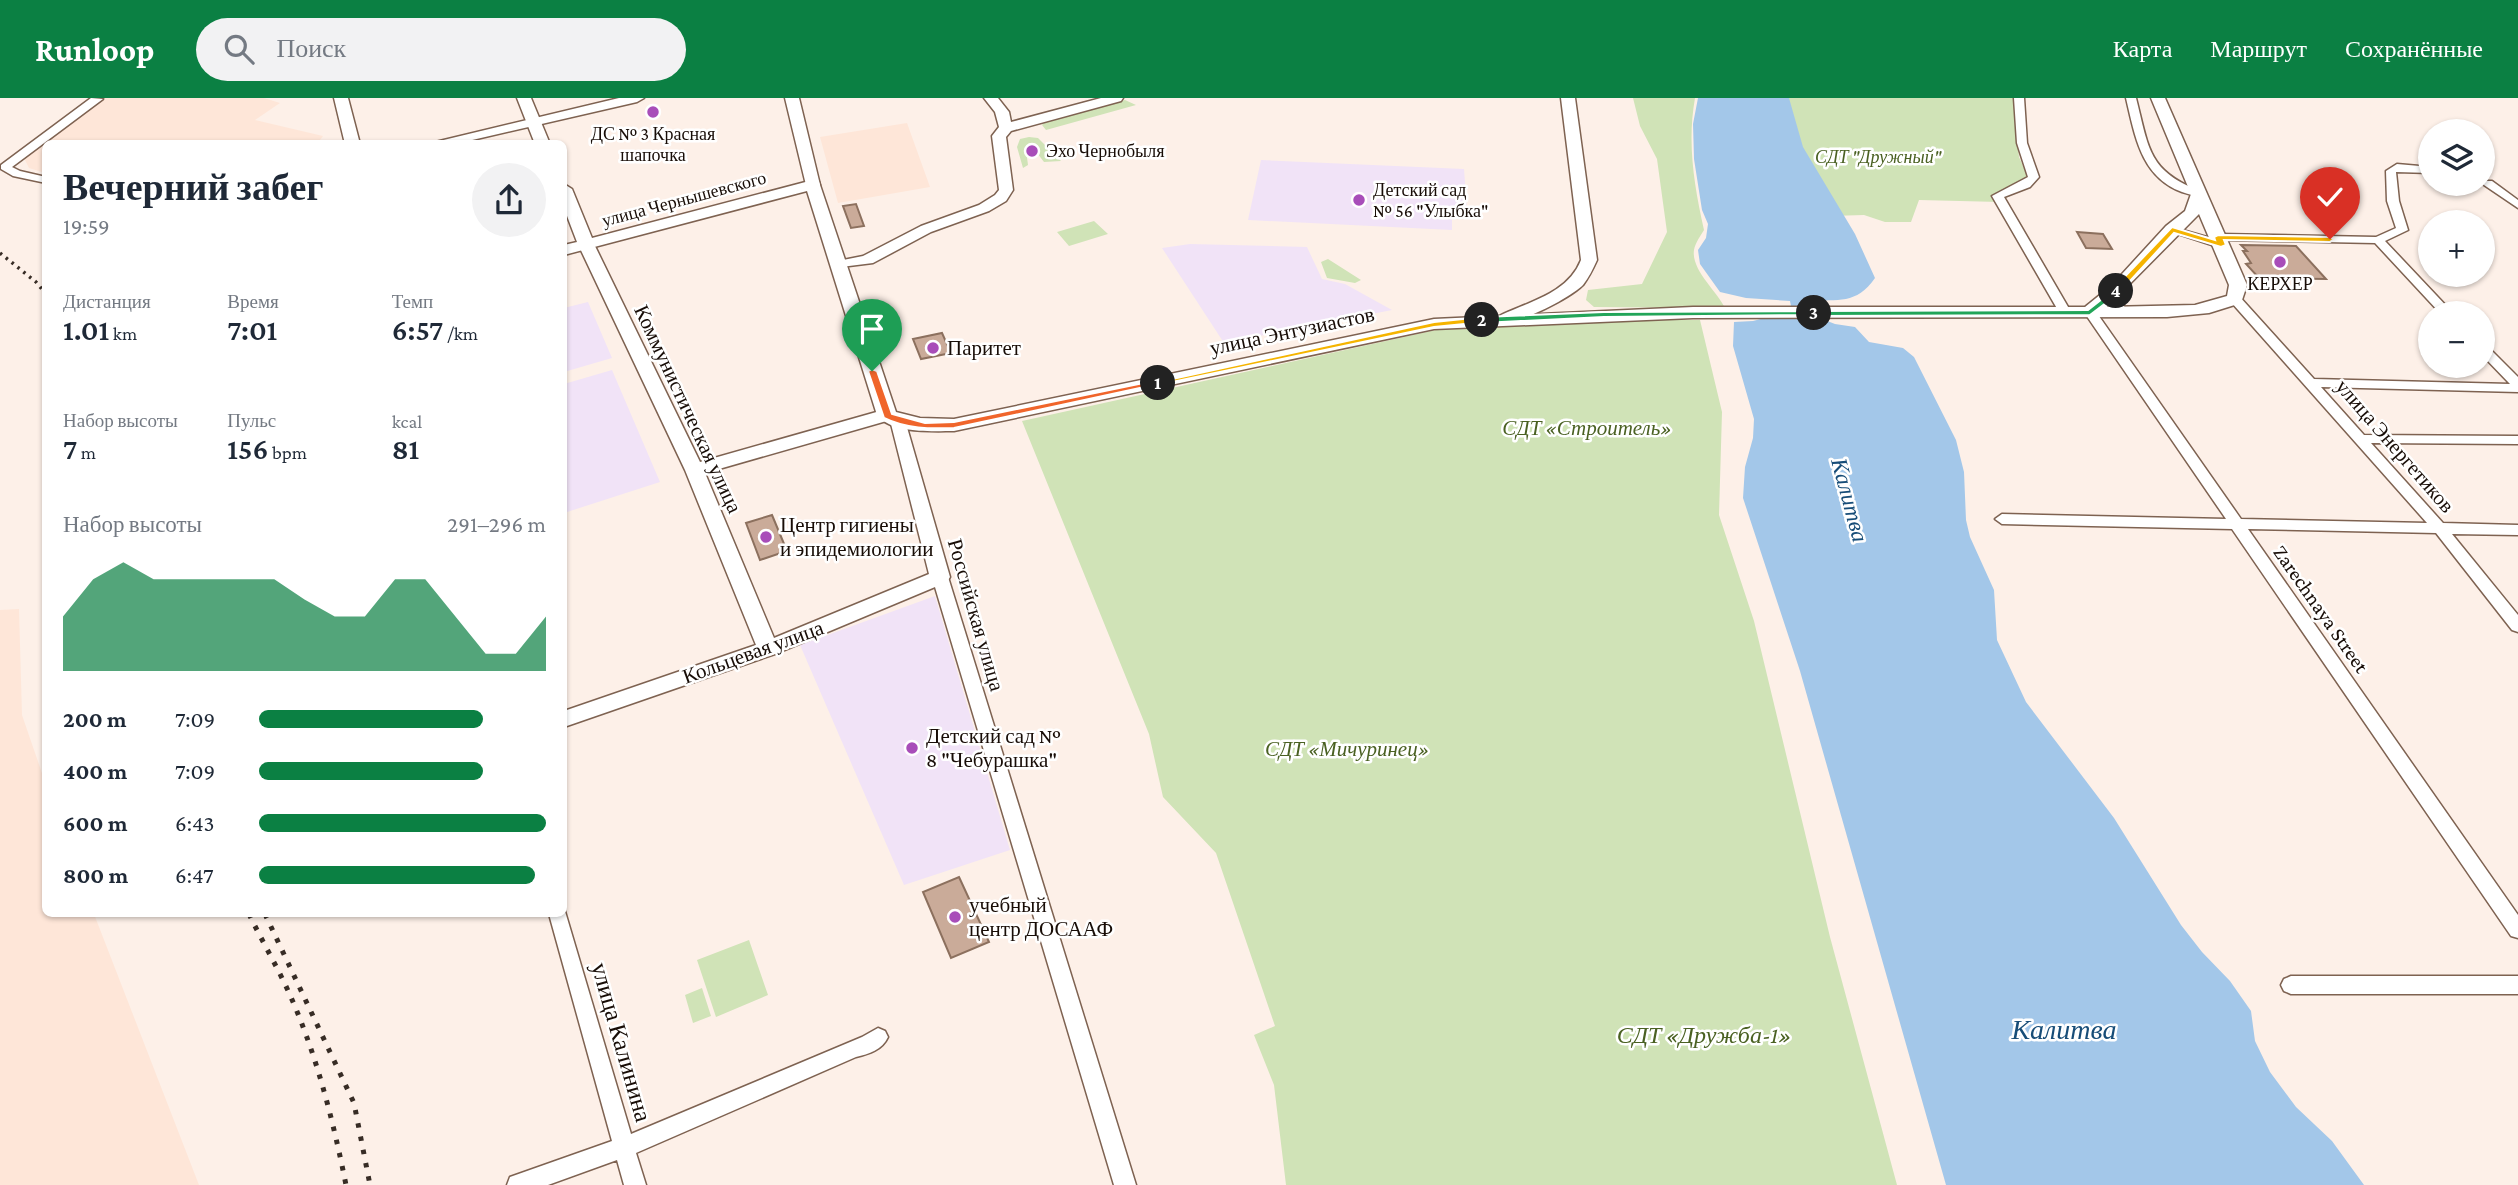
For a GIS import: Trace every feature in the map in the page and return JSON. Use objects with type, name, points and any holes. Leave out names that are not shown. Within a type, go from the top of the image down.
[{"type":"main road","points":[[341,98],[353,140]]},
{"type":"main road","points":[[524,98],[541,140]]},
{"type":"main road","points":[[2158,98],[2168,127],[2238,285],[2235,299]]},
{"type":"main road","name":"улица Чернышевского","points":[[567,249],[813,186]]},
{"type":"main road","name":"Российская улица","points":[[813,186],[893,418]]},
{"type":"main road","points":[[2090,312],[2192,213],[2199,194]]},
{"type":"main road","name":"Коммунистическая улица","points":[[567,196],[586,244]]},
{"type":"main road","name":"улица Энтузиастов","points":[[893,418],[925,426],[954,425],[1434,324],[1507,318],[1701,314],[2191,310],[2224,304],[2235,299]]},
{"type":"street","points":[[42,179],[17,174],[5,167],[98,99],[96,98]]},
{"type":"street","points":[[451,140],[637,98]]},
{"type":"street","name":"Российская улица","points":[[792,98],[813,186]]},
{"type":"street","points":[[991,98],[1002,112],[1006,128]]},
{"type":"street","points":[[839,265],[867,260],[926,229],[984,208],[1001,198],[1006,190],[999,136],[1006,128],[1116,98]]},
{"type":"street","points":[[1507,318],[1573,287],[1586,274],[1589,260],[1568,98]]},
{"type":"street","points":[[2019,98],[2022,143],[2034,177],[2027,186],[1998,196],[2066,313]]},
{"type":"street","points":[[2131,98],[2145,154],[2154,170],[2173,184],[2199,194]]},
{"type":"street","points":[[2172,230],[2220,241],[2378,240],[2402,230],[2393,201],[2391,171],[2397,167],[2418,167]]},
{"type":"street","points":[[2495,183],[2518,187]]},
{"type":"street","points":[[2495,188],[2518,205]]},
{"type":"street","points":[[2378,240],[2436,301]]},
{"type":"street","name":"Коммунистическая улица","points":[[586,244],[694,470],[768,649]]},
{"type":"street","points":[[2105,299],[2126,312]]},
{"type":"street","name":"улица Энергетиков","points":[[2235,299],[2441,530],[2518,626]]},
{"type":"street","name":"Zarechnaya Street","points":[[2090,312],[2518,930]]},
{"type":"street","points":[[2495,362],[2518,386]]},
{"type":"street","points":[[2312,383],[2518,386]]},
{"type":"street","points":[[694,470],[893,418]]},
{"type":"street","name":"Российская улица","points":[[893,418],[1125,1185]]},
{"type":"street","points":[[2362,439],[2518,440]]},
{"type":"street","points":[[2002,519],[2518,530]]},
{"type":"street","name":"Кольцевая улица","points":[[567,718],[768,649],[940,578]]},
{"type":"street","name":"улица Калинина","points":[[559,917],[635,1185]]},
{"type":"street","points":[[2291,985],[2518,985]]},
{"type":"street","points":[[518,1185],[625,1147],[854,1048],[867,1045],[878,1037]]},
{"type":"shaded area","points":[[104,98],[264,98],[280,103],[255,120],[323,136],[320,140],[48,140]]},
{"type":"shaded area","points":[[907,123],[930,187],[838,203],[820,137]]},
{"type":"shaded area","points":[[42,144],[42,172],[29,168],[24,158]]},
{"type":"shaded area","name":"Детский сад № 56 \"Улыбка\"","points":[[1261,160],[1464,169],[1467,210],[1452,210],[1452,230],[1248,220]]},
{"type":"shaded area","points":[[1190,244],[1307,247],[1322,279],[1345,284],[1392,310],[1224,343],[1162,248]]},
{"type":"shaded area","points":[[588,302],[612,358],[567,371],[567,307]]},
{"type":"shaded area","points":[[612,370],[660,482],[567,512],[567,383]]},
{"type":"shaded area","name":"Детский сад № 8 \"Чебурашка\"","points":[[935,596],[1010,850],[904,885],[800,645]]},
{"type":"shaded area","points":[[19,609],[22,715],[42,773],[42,917],[95,917],[199,1185],[0,1185],[0,610]]},
{"type":"green space","points":[[1633,98],[1695,98],[1693,164],[1704,230],[1694,250],[1694,258],[1700,273],[1725,308],[1594,307],[1586,300],[1588,290],[1642,284],[1667,232],[1657,159],[1640,126]]},
{"type":"green space","name":"СДТ \"Дружный\"","points":[[1782,98],[2013,98],[2019,157],[2030,182],[2000,202],[1919,200],[1911,222],[1885,222],[1864,215],[1831,216],[1812,181]]},
{"type":"green space","points":[[1125,100],[1136,105],[1046,130],[1042,125],[1045,121]]},
{"type":"green space","points":[[1038,138],[1061,161],[1044,162],[1034,149],[1026,150],[1028,165],[1023,168],[1017,147],[1020,139]]},
{"type":"green space","points":[[1094,221],[1108,234],[1069,246],[1057,232]]},
{"type":"green space","points":[[1328,259],[1361,280],[1355,283],[1327,278],[1321,262]]},
{"type":"green space","points":[[1580,320],[1700,320],[1722,412],[1719,515],[1754,621],[1830,937],[1897,1185],[1286,1185],[1274,1085],[1254,1035],[1275,1026],[1216,853],[1163,797],[1149,734],[1022,421],[1445,328]]},
{"type":"green space","points":[[749,940],[768,995],[716,1017],[697,960]]},
{"type":"green space","points":[[702,988],[711,1016],[693,1023],[685,995]]},
{"type":"water","name":"Калитва","points":[[1698,98],[1789,98],[1803,147],[1855,234],[1875,278],[1854,297],[1808,301],[1812,315],[1835,324],[1855,327],[1869,342],[1903,348],[1914,357],[1956,440],[1964,472],[1966,520],[1970,537],[1994,590],[1997,640],[2026,702],[2114,818],[2181,925],[2230,981],[2251,1011],[2255,1041],[2270,1072],[2296,1107],[2332,1141],[2364,1185],[1946,1185],[1800,671],[1743,498],[1745,467],[1753,438],[1754,419],[1733,346],[1734,322],[1753,321],[1792,311],[1790,301],[1746,298],[1720,292],[1700,264],[1698,250],[1706,238],[1708,224],[1702,210],[1694,159],[1693,124]]},
{"type":"building","points":[[856,204],[864,226],[851,228],[843,206]]},
{"type":"building","points":[[2077,232],[2103,234],[2112,249],[2086,248]]},
{"type":"building","name":"КЕРХЕР","points":[[2241,245],[2296,246],[2326,279],[2259,278],[2246,264],[2251,263],[2243,251],[2247,251]]},
{"type":"building","name":"Паритет","points":[[942,333],[951,353],[921,359],[913,339]]},
{"type":"building","name":"Центр гигиены и эпидемиологии","points":[[772,515],[787,551],[760,560],[746,523]]},
{"type":"building","name":"учебный центр ДОСААФ","points":[[959,877],[989,942],[951,958],[923,892]]},
{"type":"railway","points":[[0,253],[42,289]]},
{"type":"railway","points":[[251,917],[300,1018],[330,1112],[346,1185]]},
{"type":"railway","points":[[266,917],[354,1103],[370,1185]]},
{"type":"place","name":"ДС № 3 Красная шапочка","points":[[653,112]]},
{"type":"place","name":"Эхо Чернобыля","points":[[1032,151]]},
{"type":"place","name":"Детский сад № 56 \"Улыбка\"","points":[[1359,200]]},
{"type":"place","name":"КЕРХЕР","points":[[2280,262]]},
{"type":"place","name":"Паритет","points":[[933,348]]},
{"type":"place","name":"Центр гигиены и эпидемиологии","points":[[766,537]]},
{"type":"place","name":"Детский сад № 8 \"Чебурашка\"","points":[[912,748]]},
{"type":"place","name":"учебный центр ДОСААФ","points":[[955,917]]},
{"type":"route","points":[[872,371],[887,415],[898,421],[925,426],[954,425],[1434,324],[1507,318],[1604,315],[2090,312],[2117,290],[2172,230],[2221,245],[2218,237],[2330,239]]},
{"type":"park label","name":"СДТ «Строитель»","points":[[1587,428]]},
{"type":"park label","name":"СДТ «Мичуринец»","points":[[1347,749]]},
{"type":"park label","name":"СДТ «Дружба-1»","points":[[1704,1034]]}]
